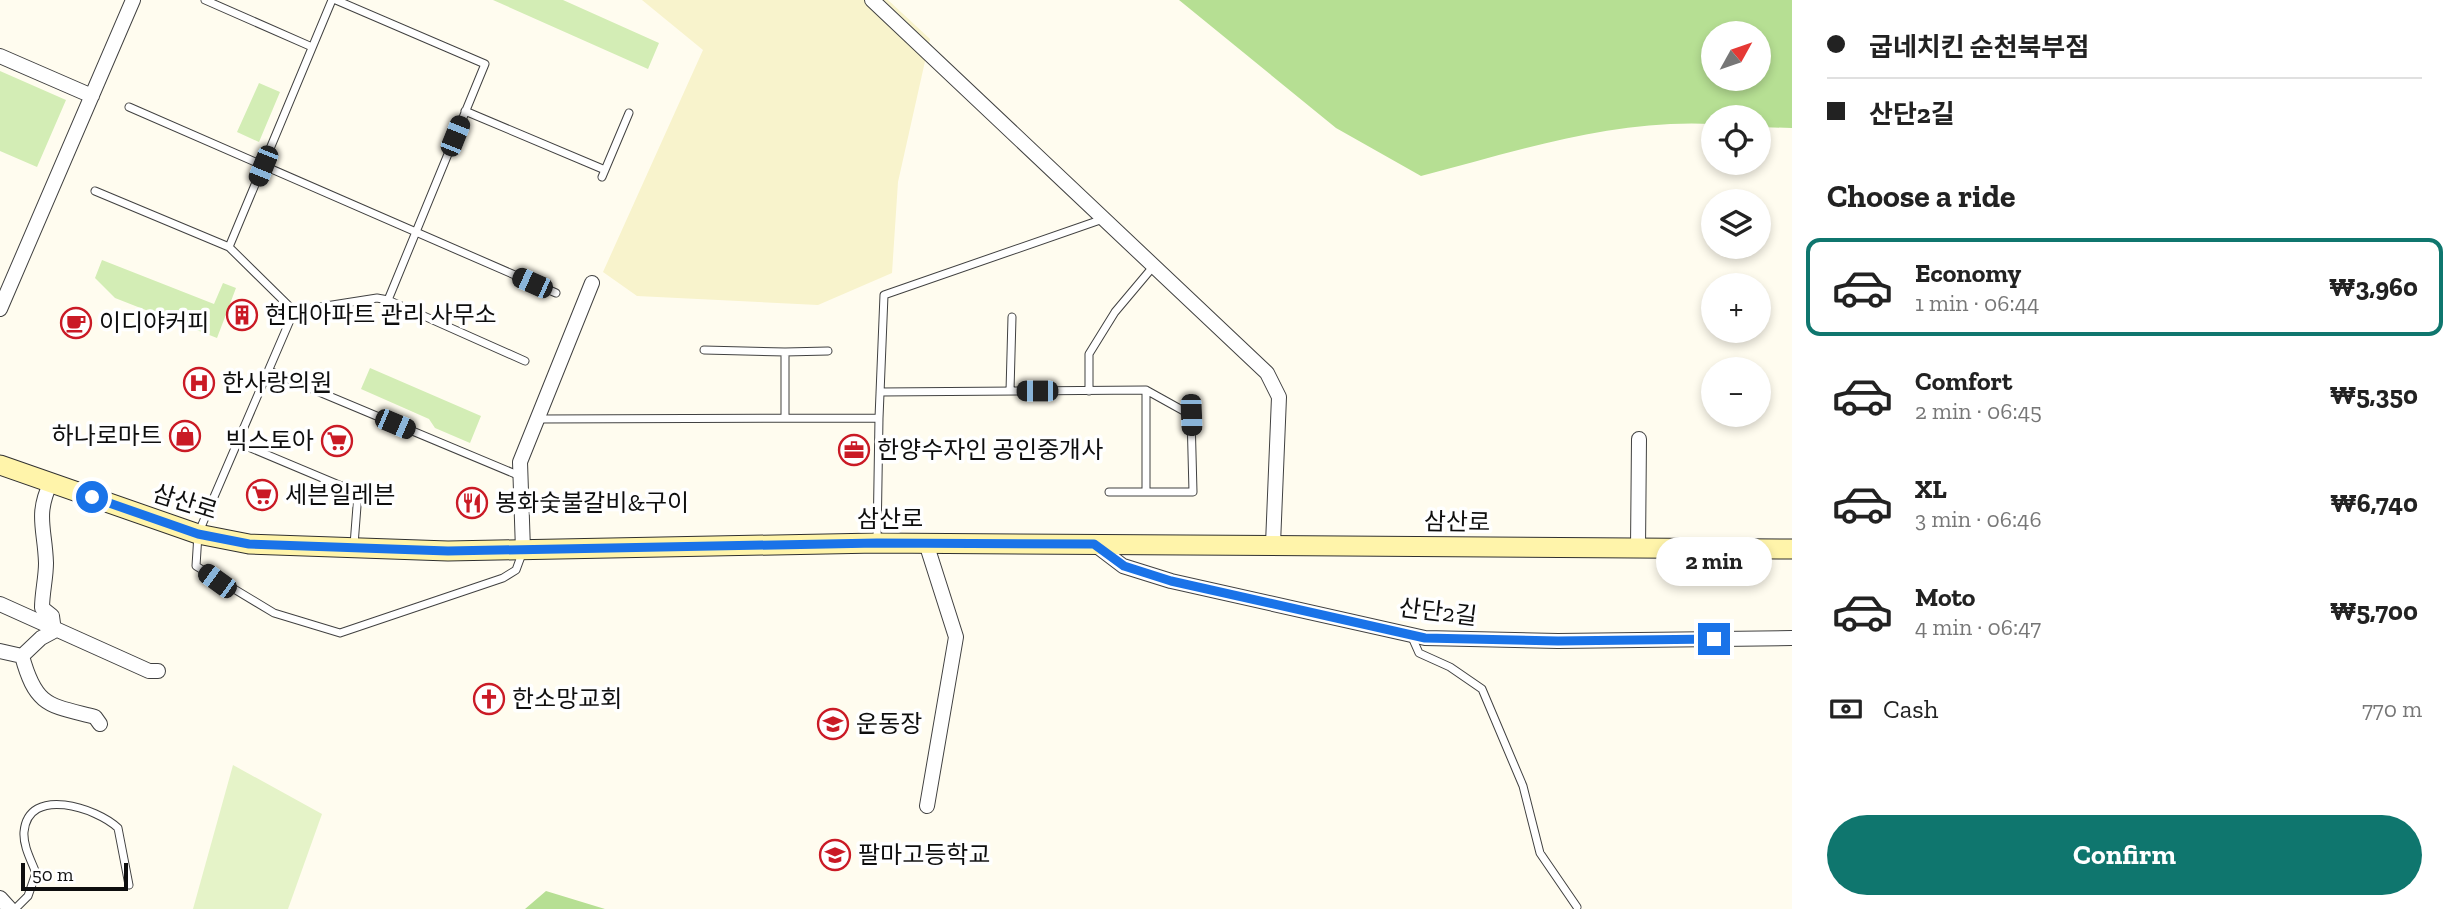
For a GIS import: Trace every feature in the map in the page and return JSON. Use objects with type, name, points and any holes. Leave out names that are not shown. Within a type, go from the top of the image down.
[{"type":"main road","name":"삼산로","points":[[0,465],[198,534],[249,544],[523,550],[877,543],[1792,549]]},
{"type":"street","points":[[0,309],[133,0]]},
{"type":"street","points":[[872,0],[1267,373],[1279,397],[1273,544]]},
{"type":"street","points":[[0,56],[92,96]]},
{"type":"street","points":[[523,550],[520,462],[592,283]]},
{"type":"street","points":[[1639,439],[1639,548]]},
{"type":"street","points":[[22,656],[41,638],[54,631],[52,616],[42,608],[46,563],[40,525],[42,500],[51,482]]},
{"type":"street","points":[[926,543],[956,637],[928,806]]},
{"type":"street","name":"산단2길","points":[[1094,544],[1124,566],[1171,581],[1410,635],[1484,641],[1792,638]]},
{"type":"street","points":[[0,604],[149,671],[158,671]]},
{"type":"street","points":[[0,651],[22,656]]},
{"type":"street","points":[[22,656],[36,694],[64,712],[94,717],[100,724]]},
{"type":"street","points":[[0,898],[10,909]]},
{"type":"lane","points":[[205,0],[312,47]]},
{"type":"lane","points":[[229,247],[334,0],[485,64],[388,300]]},
{"type":"lane","points":[[128,107],[555,293]]},
{"type":"lane","points":[[465,111],[603,173],[629,113]]},
{"type":"lane","points":[[95,191],[229,247],[294,311]]},
{"type":"lane","points":[[877,543],[878,418],[884,295],[1103,219]]},
{"type":"lane","points":[[1089,391],[1089,354],[1115,312],[1153,268]]},
{"type":"lane","points":[[294,311],[377,298],[388,300],[525,361]]},
{"type":"lane","points":[[294,311],[198,534],[196,566],[274,613],[340,633],[503,578],[516,570],[523,550]]},
{"type":"lane","points":[[1010,391],[1012,317]]},
{"type":"lane","points":[[704,350],[828,351]]},
{"type":"lane","points":[[785,352],[785,418]]},
{"type":"lane","points":[[269,371],[521,477]]},
{"type":"lane","points":[[880,392],[1146,390],[1191,415],[1193,492],[1108,492]]},
{"type":"lane","points":[[1146,390],[1146,492]]},
{"type":"lane","points":[[538,419],[878,418]]},
{"type":"lane","points":[[239,443],[358,493],[354,548]]},
{"type":"lane","points":[[1410,635],[1419,653],[1450,667],[1482,689],[1523,786],[1540,853],[1577,907]]},
{"type":"lane","points":[[15,909],[28,896],[36,873],[25,844],[24,829],[29,819],[47,805],[56,803],[100,814],[118,828],[129,885]]},
{"type":"shaded area","points":[[642,0],[888,0],[930,39],[898,182],[892,273],[818,305],[637,296],[603,272],[703,50]]},
{"type":"green space","points":[[493,0],[563,0],[659,43],[648,69]]},
{"type":"green space","points":[[1179,0],[1792,0],[1792,128],[1771,127],[1771,105],[1701,105],[1701,124],[1602,132],[1529,147],[1421,176],[1336,128]]},
{"type":"green space","points":[[0,71],[66,100],[37,167],[0,151]]},
{"type":"green space","points":[[259,83],[280,92],[259,142],[237,132]]},
{"type":"green space","points":[[102,260],[214,304],[223,283],[236,288],[217,338],[115,298],[95,278]]},
{"type":"green space","points":[[370,368],[481,416],[470,443],[435,428],[429,419],[361,389]]},
{"type":"green space","points":[[233,765],[322,814],[288,909],[193,909]]},
{"type":"green space","points":[[546,891],[605,909],[525,909]]},
{"type":"place","name":"현대아파트 관리 사무소","points":[[242,315]]},
{"type":"place","name":"이디야커피","points":[[76,323]]},
{"type":"place","name":"한사랑의원","points":[[199,383]]},
{"type":"place","name":"하나로마트","points":[[185,436]]},
{"type":"place","name":"빅스토아","points":[[337,441]]},
{"type":"place","name":"한양수자인 공인중개사","points":[[854,450]]},
{"type":"place","name":"세븐일레븐","points":[[262,495]]},
{"type":"place","name":"봉화숯불갈비&구이","points":[[472,503]]},
{"type":"place","name":"한소망교회","points":[[489,699]]},
{"type":"place","name":"운동장","points":[[833,724]]},
{"type":"place","name":"팔마고등학교","points":[[835,855]]},
{"type":"route","points":[[92,497],[198,534],[249,544],[448,551],[877,543],[1094,544],[1124,566],[1171,581],[1425,638],[1558,641],[1714,639]]}]
